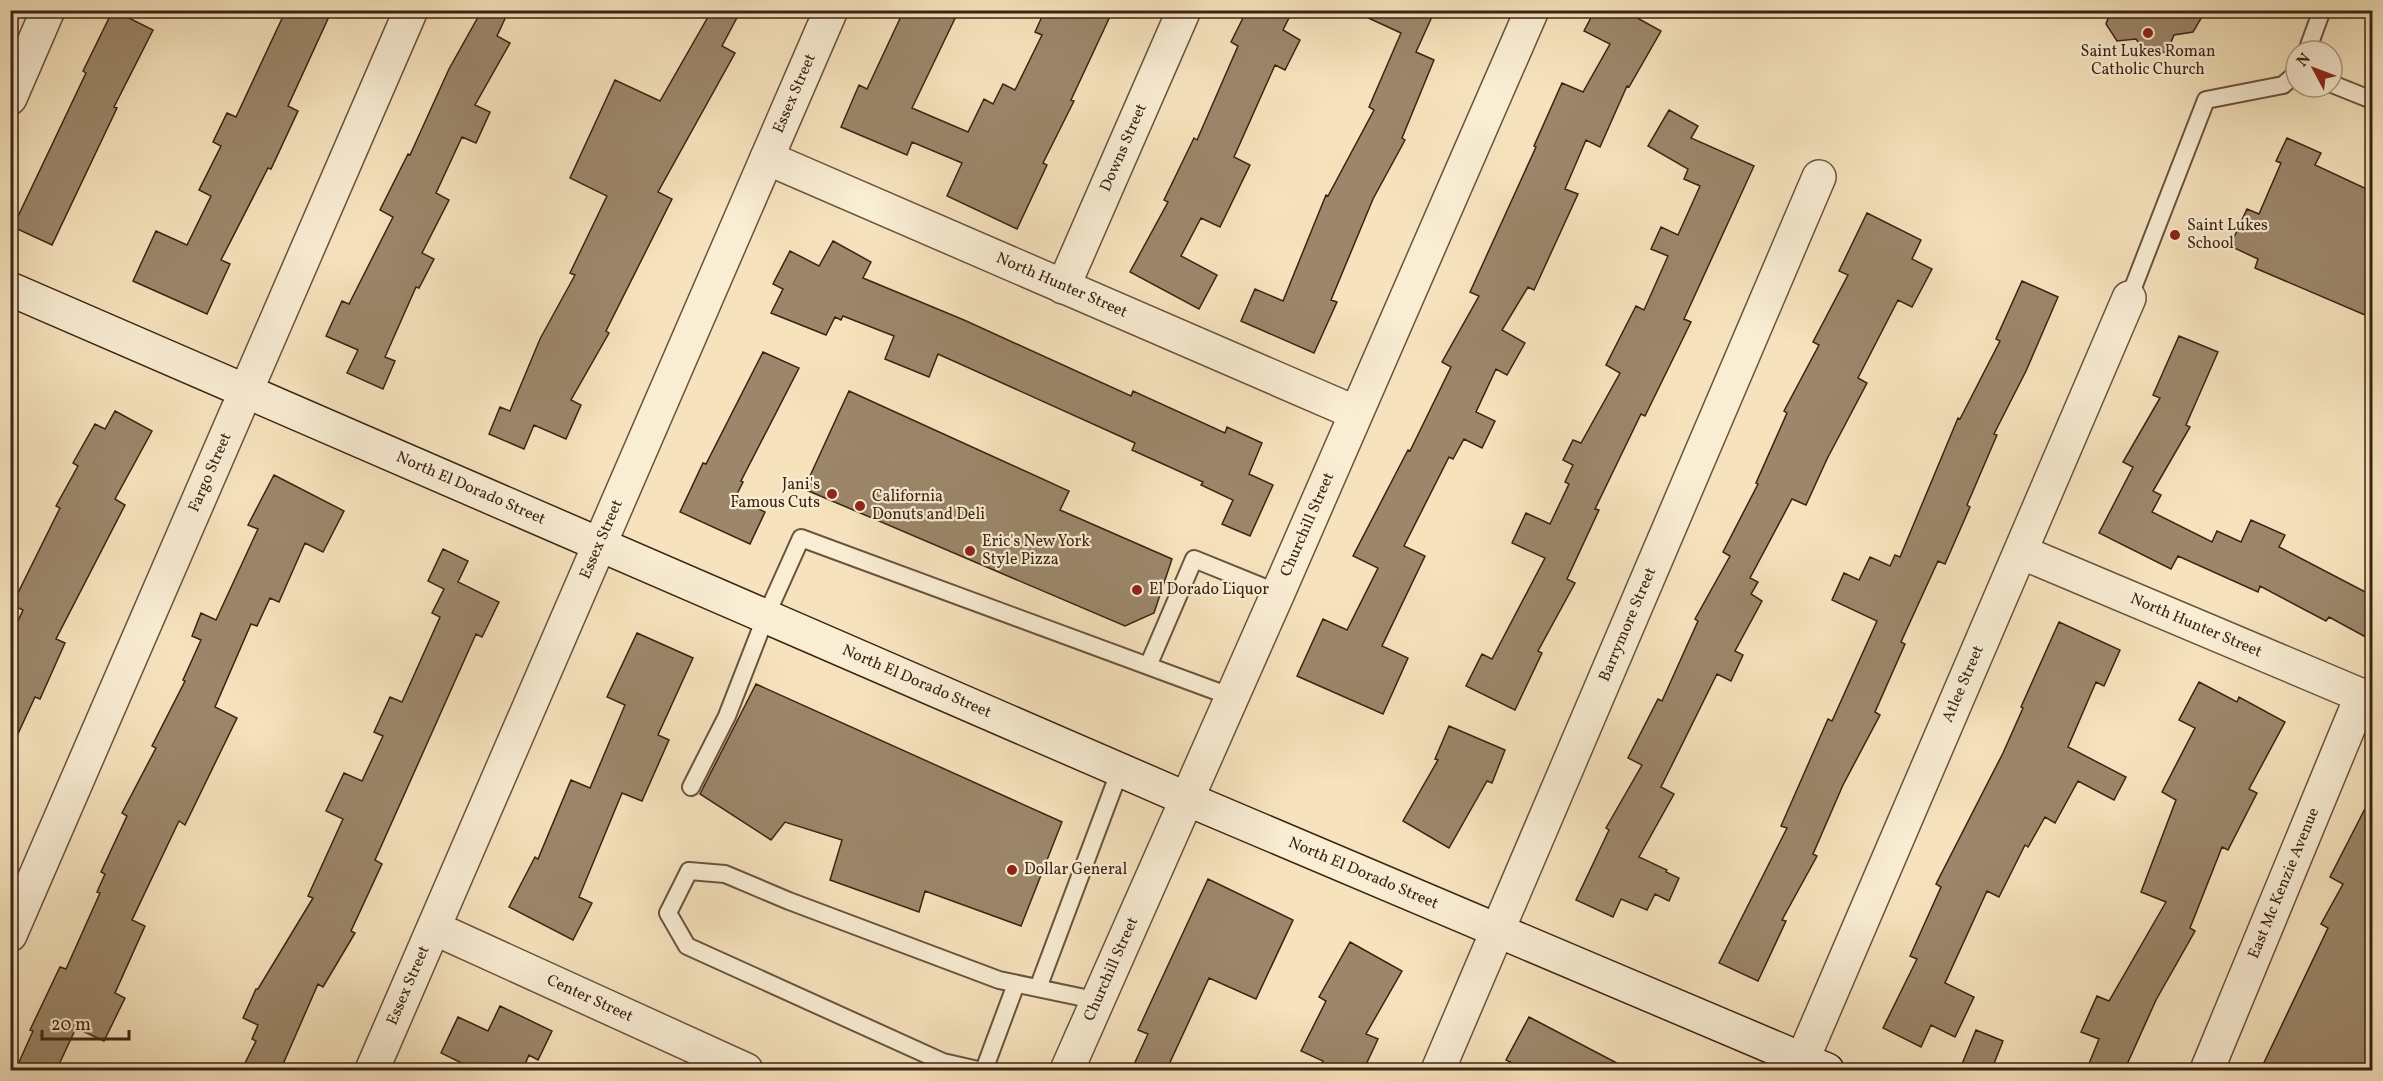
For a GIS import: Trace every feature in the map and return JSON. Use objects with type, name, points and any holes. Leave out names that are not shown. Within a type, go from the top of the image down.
[{"type":"street","points":[[10,98],[48,10]]},
{"type":"street","name":"Fargo Street","points":[[10,935],[411,10]]},
{"type":"street","name":"Essex Street","points":[[372,1071],[831,10]]},
{"type":"street","name":"Downs Street","points":[[1063,287],[1184,10]]},
{"type":"street","name":"Churchill Street","points":[[1067,1071],[1532,10]]},
{"type":"street","name":"North Hunter Street","points":[[767,158],[1356,413]]},
{"type":"street","name":"Barrymore Street","points":[[1438,1071],[1819,177]]},
{"type":"street","name":"North El Dorado Street","points":[[10,289],[1187,799],[1498,930],[1809,1067]]},
{"type":"street","name":"Atlee Street","points":[[1809,1067],[2021,552],[2129,298]]},
{"type":"street","name":"North Hunter Street","points":[[2021,552],[2367,697]]},
{"type":"street","name":"East Mc Kenzie Avenue","points":[[2207,1071],[2367,697]]},
{"type":"street","name":"Center Street","points":[[434,928],[730,1068]]},
{"type":"lane","points":[[2311,39],[2322,10]]},
{"type":"lane","points":[[2129,298],[2206,100],[2284,84]]},
{"type":"lane","points":[[2344,89],[2373,100]]},
{"type":"lane","points":[[691,787],[727,716],[766,616],[801,538],[1232,697]]},
{"type":"lane","points":[[1148,666],[1194,559],[1278,593]]},
{"type":"lane","points":[[1038,988],[1120,770]]},
{"type":"lane","points":[[978,1071],[943,1062],[687,946],[668,913],[689,872],[725,874],[999,980],[1099,1001]]},
{"type":"lane","points":[[984,1071],[1016,984]]},
{"type":"building","points":[[113,10],[153,30],[114,107],[117,108],[52,245],[13,227],[86,73],[83,71]]},
{"type":"building","points":[[286,10],[332,10],[288,106],[298,111],[271,169],[268,168],[221,260],[230,264],[207,314],[133,281],[156,231],[187,245],[211,196],[199,190],[221,146],[213,142],[227,113],[236,117]]},
{"type":"building","points":[[482,10],[509,10],[497,36],[510,43],[475,105],[490,112],[476,143],[462,137],[436,193],[449,200],[422,253],[434,259],[419,288],[416,287],[385,357],[395,361],[383,389],[347,373],[358,350],[326,336],[342,301],[349,304],[393,217],[380,210],[408,154],[410,155],[449,69]]},
{"type":"building","points":[[712,10],[741,10],[722,46],[735,53],[658,192],[672,199],[606,331],[609,333],[571,400],[581,405],[566,439],[534,425],[524,449],[489,434],[500,407],[510,411],[540,339],[575,275],[570,273],[607,196],[570,178],[615,80],[660,101]]},
{"type":"building","points":[[904,10],[959,10],[912,108],[968,132],[984,99],[993,104],[1003,84],[1015,90],[1042,35],[1035,32],[1045,10],[1113,10],[1071,100],[1074,101],[1043,163],[1047,165],[1017,229],[947,196],[962,163],[912,142],[907,155],[841,127],[859,85],[867,89]]},
{"type":"building","points":[[1247,10],[1293,10],[1283,30],[1300,40],[1285,70],[1275,65],[1234,157],[1250,165],[1220,227],[1201,218],[1181,256],[1217,275],[1199,309],[1130,272],[1168,202],[1164,200],[1194,138],[1197,140],[1238,46],[1231,42]]},
{"type":"building","points":[[1351,10],[1435,10],[1416,52],[1434,60],[1402,138],[1405,140],[1373,199],[1331,300],[1337,302],[1314,353],[1241,321],[1255,289],[1283,301],[1326,195],[1328,196],[1374,110],[1369,107],[1401,33]]},
{"type":"building","points":[[1595,10],[1623,10],[1661,31],[1629,87],[1627,86],[1600,147],[1586,140],[1565,189],[1578,194],[1534,290],[1528,287],[1502,330],[1525,343],[1507,375],[1496,369],[1476,412],[1495,421],[1482,448],[1464,439],[1453,459],[1449,457],[1404,546],[1425,556],[1382,646],[1408,658],[1383,714],[1297,676],[1323,619],[1347,630],[1378,568],[1353,556],[1408,450],[1410,451],[1451,367],[1442,362],[1479,296],[1470,292],[1536,147],[1534,146],[1562,83],[1583,92],[1610,44],[1584,31]]},
{"type":"building","name":"Saint Lukes Roman Catholic Church","points":[[2111,10],[2206,10],[2193,32],[2174,35],[2167,52],[2147,54],[2136,39],[2117,41],[2106,24]]},
{"type":"building","points":[[1669,110],[1698,126],[1691,138],[1754,166],[1684,319],[1691,322],[1645,416],[1641,414],[1595,509],[1599,510],[1567,579],[1575,583],[1538,651],[1542,653],[1515,710],[1466,686],[1482,654],[1492,659],[1545,558],[1512,543],[1526,513],[1550,524],[1569,484],[1565,482],[1573,465],[1563,460],[1573,440],[1581,443],[1620,373],[1606,365],[1636,306],[1644,310],[1668,256],[1651,249],[1661,227],[1678,235],[1700,186],[1684,179],[1688,169],[1648,146]]},
{"type":"building","points":[[2287,138],[2321,153],[2315,165],[2373,192],[2373,298],[2365,315],[2255,268],[2258,259],[2230,246],[2247,209],[2259,214],[2281,163],[2276,161]]},
{"type":"building","points":[[1867,213],[1921,240],[1912,259],[1932,269],[1912,307],[1898,300],[1858,378],[1867,383],[1806,505],[1792,499],[1750,578],[1758,582],[1751,594],[1762,601],[1735,651],[1743,655],[1731,681],[1717,674],[1661,787],[1674,794],[1639,857],[1679,878],[1669,901],[1655,894],[1647,910],[1621,899],[1613,917],[1576,900],[1609,830],[1606,828],[1642,765],[1628,758],[1658,699],[1662,701],[1698,621],[1695,619],[1730,556],[1723,552],[1758,484],[1756,483],[1787,413],[1784,411],[1819,345],[1813,342],[1848,275],[1839,271]]},
{"type":"building","points":[[833,241],[871,262],[863,278],[964,320],[1131,396],[1133,391],[1225,433],[1227,427],[1262,443],[1249,474],[1273,485],[1250,536],[1222,524],[1233,500],[1201,485],[1203,482],[1132,450],[1135,443],[938,354],[929,377],[885,359],[894,336],[843,316],[841,320],[835,317],[826,335],[771,313],[783,289],[773,284],[790,251],[819,266]]},
{"type":"building","points":[[2022,281],[2058,297],[2026,371],[1994,434],[1997,435],[1967,505],[1970,507],[1945,564],[1938,561],[1901,642],[1905,644],[1875,712],[1880,715],[1843,785],[1813,854],[1817,856],[1782,920],[1786,921],[1758,981],[1719,963],[1787,828],[1781,826],[1828,719],[1832,721],[1877,621],[1832,600],[1844,573],[1859,580],[1870,557],[1890,566],[1895,555],[1900,557],[1958,418],[1960,419],[2000,341],[1996,339]]},
{"type":"building","points":[[2179,336],[2218,352],[2186,425],[2190,427],[2153,491],[2161,495],[2152,512],[2212,542],[2217,531],[2241,542],[2251,520],[2285,535],[2279,547],[2373,596],[2373,641],[2329,617],[2326,621],[2260,586],[2258,592],[2178,556],[2171,569],[2099,533],[2133,467],[2123,462],[2160,398],[2153,395]]},
{"type":"building","points":[[763,352],[799,368],[741,481],[743,482],[735,498],[765,512],[750,544],[680,512],[703,463],[706,464]]},
{"type":"building","points":[[849,391],[1069,491],[1060,510],[1172,559],[1154,613],[1125,626],[804,489]]},
{"type":"building","points":[[115,411],[152,431],[115,499],[125,505],[56,639],[65,643],[40,699],[35,697],[10,751],[10,638],[23,610],[12,605],[60,508],[56,506],[78,466],[73,463],[95,424],[105,429]]},
{"type":"building","points":[[274,475],[344,511],[323,552],[305,543],[279,602],[270,598],[257,626],[251,624],[215,707],[237,718],[185,825],[179,821],[132,920],[145,926],[115,993],[125,998],[104,1041],[76,1028],[56,1071],[15,1071],[33,1031],[30,1030],[60,967],[66,969],[100,893],[97,892],[105,874],[101,872],[127,816],[122,813],[156,748],[152,746],[185,681],[183,680],[201,640],[192,636],[201,613],[216,620],[258,529],[248,525]]},
{"type":"building","points":[[443,549],[468,561],[458,582],[499,602],[482,637],[476,634],[375,860],[382,864],[351,931],[355,933],[323,987],[318,984],[280,1071],[241,1071],[256,1041],[252,1039],[258,1025],[243,1018],[256,989],[313,898],[308,896],[343,819],[326,811],[344,773],[362,781],[383,736],[374,732],[390,697],[402,702],[440,617],[432,613],[444,589],[428,581]]},
{"type":"building","points":[[2059,622],[2120,650],[2104,686],[2096,682],[2068,747],[2126,777],[2114,800],[2078,781],[2055,823],[2045,817],[2028,847],[2025,845],[1999,897],[1987,891],[1945,983],[1974,997],[1955,1037],[1931,1025],[1921,1047],[1883,1028],[1917,959],[1910,956],[1941,887],[1936,884],[2003,753]]},
{"type":"building","points":[[637,633],[693,658],[658,735],[669,740],[642,801],[622,793],[579,897],[592,903],[573,940],[509,907],[535,857],[538,859],[571,780],[590,788],[625,705],[607,697]]},
{"type":"building","points":[[2199,682],[2237,702],[2239,697],[2285,722],[2249,789],[2257,793],[2228,850],[2222,847],[2190,928],[2195,931],[2156,1000],[2124,1071],[2086,1071],[2099,1039],[2081,1032],[2097,996],[2109,1001],[2166,902],[2141,892],[2176,800],[2162,792],[2195,728],[2179,720]]},
{"type":"building","points":[[756,684],[1062,822],[1021,926],[925,891],[919,912],[830,880],[842,840],[785,822],[771,840],[700,794]]},
{"type":"building","points":[[1449,726],[1505,750],[1492,783],[1487,781],[1449,848],[1403,821],[1438,760],[1435,759]]},
{"type":"building","points":[[2373,793],[2373,1071],[2260,1071],[2328,928],[2321,924],[2343,884],[2330,877]]},
{"type":"building","points":[[1208,879],[1293,920],[1256,999],[1209,978],[1166,1071],[1131,1071],[1148,1034],[1138,1030]]},
{"type":"building","points":[[1350,942],[1402,971],[1366,1034],[1378,1039],[1363,1071],[1318,1071],[1323,1061],[1301,1051],[1326,1001],[1319,997]]},
{"type":"building","points":[[500,1006],[552,1031],[538,1060],[529,1055],[522,1071],[478,1071],[441,1053],[458,1017],[488,1031]]},
{"type":"building","points":[[1529,1017],[1632,1071],[1508,1071],[1512,1063],[1506,1060]]},
{"type":"building","points":[[1976,1030],[2003,1041],[1991,1071],[1978,1071],[1962,1064]]},
{"type":"place","name":"Saint Lukes Roman Catholic Church","points":[[2148,33]]},
{"type":"place","name":"Saint Lukes School","points":[[2175,235]]},
{"type":"place","name":"Jani's Famous Cuts","points":[[832,494]]},
{"type":"place","name":"California Donuts and Deli","points":[[860,506]]},
{"type":"place","name":"Eric's New York Style Pizza","points":[[970,551]]},
{"type":"place","name":"El Dorado Liquor","points":[[1137,590]]},
{"type":"place","name":"Dollar General","points":[[1012,870]]}]
